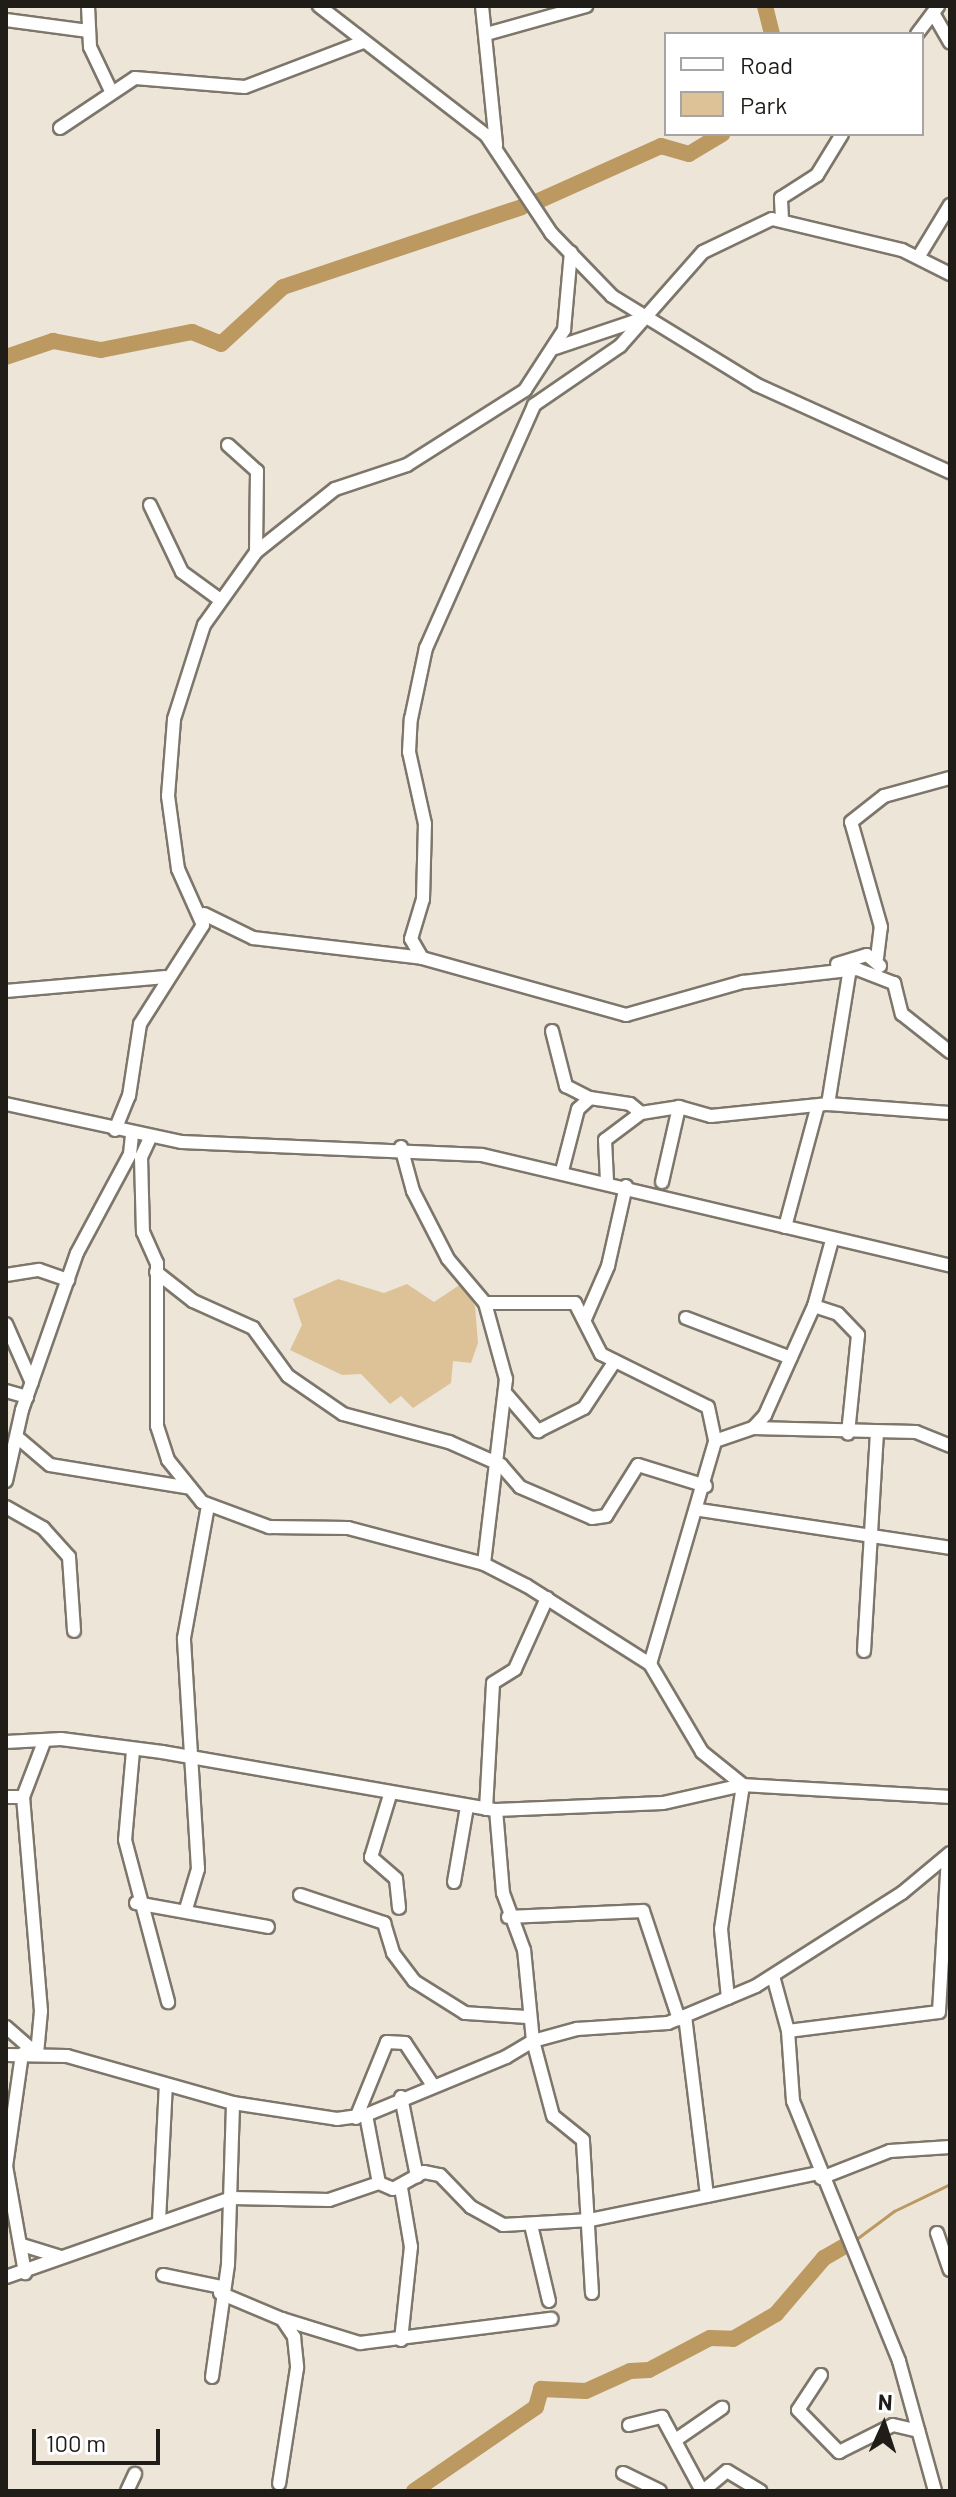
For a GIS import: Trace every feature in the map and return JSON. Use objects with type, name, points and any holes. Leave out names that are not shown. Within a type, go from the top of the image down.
[{"type":"street","points":[[88,6],[88,31],[111,91]]},
{"type":"street","points":[[319,6],[464,115],[496,148],[571,252],[612,296],[757,385],[950,472]]},
{"type":"street","points":[[482,6],[490,33],[496,148]]},
{"type":"street","points":[[490,33],[586,6]]},
{"type":"street","points":[[919,32],[936,10],[950,42]]},
{"type":"street","points":[[6,20],[88,31]]},
{"type":"street","points":[[60,128],[111,91],[135,78],[245,87],[363,42]]},
{"type":"street","points":[[782,219],[781,198],[817,175],[841,136]]},
{"type":"street","points":[[919,256],[950,205]]},
{"type":"street","points":[[422,958],[411,939],[423,899],[425,824],[409,742],[424,657],[475,550],[517,435],[540,398],[584,377],[647,316],[703,252],[782,219],[919,256],[950,274]]},
{"type":"street","points":[[571,252],[569,304],[555,348],[525,390],[407,465],[335,489],[256,552],[219,599],[182,685],[168,773],[178,869],[204,914],[253,938],[422,958],[626,1015],[743,982],[877,958]]},
{"type":"street","points":[[555,348],[647,316]]},
{"type":"street","points":[[525,390],[540,398]]},
{"type":"street","points":[[228,445],[257,471],[256,552]]},
{"type":"street","points":[[150,505],[182,572],[219,599]]},
{"type":"street","points":[[884,978],[877,958],[881,927],[851,822],[884,796],[950,778]]},
{"type":"street","points":[[115,1130],[129,1096],[140,1024],[165,977],[197,936],[204,914]]},
{"type":"street","points":[[827,968],[850,968],[884,978],[897,987],[902,1014],[950,1052]]},
{"type":"street","points":[[785,1227],[823,1106],[850,968]]},
{"type":"street","points":[[6,991],[165,977]]},
{"type":"street","points":[[552,1031],[566,1086],[590,1098],[630,1104],[641,1113]]},
{"type":"street","points":[[562,1171],[578,1109],[590,1098]]},
{"type":"street","points":[[6,1104],[150,1138],[401,1147],[562,1171],[832,1240],[950,1266]]},
{"type":"street","points":[[607,1181],[605,1140],[641,1113],[679,1107],[711,1116],[823,1106],[950,1113]]},
{"type":"street","points":[[662,1182],[679,1107]]},
{"type":"street","points":[[6,1481],[16,1460],[15,1435],[24,1404],[68,1280],[130,1154],[132,1134]]},
{"type":"street","points":[[150,1138],[141,1157],[143,1232],[156,1272],[157,1426],[168,1460],[190,1488],[208,1506],[269,1527],[348,1528],[484,1564],[547,1598],[650,1664],[702,1752],[743,1785]]},
{"type":"street","points":[[401,1147],[413,1191],[448,1259],[485,1303],[507,1395],[501,1465],[484,1564]]},
{"type":"street","points":[[585,1319],[608,1266],[626,1186]]},
{"type":"street","points":[[753,1428],[791,1358],[814,1306],[832,1240]]},
{"type":"street","points":[[6,1275],[32,1269],[68,1280]]},
{"type":"street","points":[[156,1272],[193,1301],[253,1328],[288,1376],[343,1414],[449,1442],[501,1465],[520,1487],[597,1519],[638,1465],[706,1486]]},
{"type":"street","points":[[485,1303],[571,1302],[585,1319],[592,1346],[615,1361],[708,1407],[715,1441],[706,1486],[650,1664]]},
{"type":"street","points":[[814,1306],[838,1314],[858,1335],[848,1433]]},
{"type":"street","points":[[686,1318],[791,1358]]},
{"type":"street","points":[[6,1324],[32,1383]]},
{"type":"street","points":[[507,1395],[538,1431],[584,1408],[615,1361]]},
{"type":"street","points":[[6,1391],[24,1404]]},
{"type":"street","points":[[6,1420],[24,1404]]},
{"type":"street","points":[[715,1441],[753,1428],[848,1433],[916,1432],[950,1446]]},
{"type":"street","points":[[864,1651],[877,1432]]},
{"type":"street","points":[[15,1435],[50,1465],[190,1488]]},
{"type":"street","points":[[186,1909],[198,1869],[188,1793],[193,1757],[182,1690],[184,1638],[208,1506]]},
{"type":"street","points":[[6,1507],[43,1528],[69,1557],[74,1631]]},
{"type":"street","points":[[700,1510],[950,1548]]},
{"type":"street","points":[[547,1598],[515,1669],[493,1683],[491,1809],[508,1917],[524,1950],[533,2041],[553,2116],[582,2135],[590,2220],[592,2293]]},
{"type":"street","points":[[6,1742],[44,1742],[193,1757],[390,1795],[491,1809],[663,1803],[743,1785],[950,1797]]},
{"type":"street","points":[[37,2054],[23,1797],[44,1742]]},
{"type":"street","points":[[133,1751],[123,1821],[136,1903],[168,2002]]},
{"type":"street","points":[[728,1998],[721,1929],[743,1785]]},
{"type":"street","points":[[390,1795],[371,1857],[396,1879],[399,1908]]},
{"type":"street","points":[[6,1797],[23,1797]]},
{"type":"street","points":[[454,1882],[467,1807]]},
{"type":"street","points":[[6,2055],[37,2054],[233,2103],[361,2116],[432,2084],[472,2074],[533,2041],[565,2030],[682,2018],[728,1998],[773,1976],[949,1854]]},
{"type":"street","points":[[788,2031],[939,2012],[949,1854]]},
{"type":"street","points":[[300,1895],[384,1923],[393,1953],[414,1981],[465,2013],[529,2017]]},
{"type":"street","points":[[136,1903],[186,1909],[268,1927]]},
{"type":"street","points":[[508,1917],[639,1908],[682,2018],[707,2196]]},
{"type":"street","points":[[773,1976],[788,2031],[793,2101],[820,2176],[899,2361],[936,2491],[950,2484]]},
{"type":"street","points":[[6,2027],[37,2054]]},
{"type":"street","points":[[379,2183],[361,2116],[387,2042],[405,2043],[432,2084]]},
{"type":"street","points":[[22,2054],[6,2166],[12,2222],[22,2245],[25,2273]]},
{"type":"street","points":[[159,2221],[166,2085]]},
{"type":"street","points":[[401,2097],[417,2176]]},
{"type":"street","points":[[212,2377],[232,2198],[233,2103]]},
{"type":"street","points":[[6,2277],[25,2273],[59,2256],[232,2198],[329,2200],[379,2183],[401,2188],[417,2176],[440,2175],[492,2221],[531,2225],[590,2220],[820,2176],[890,2151],[950,2147]]},
{"type":"street","points":[[401,2188],[411,2247],[401,2340]]},
{"type":"street","points":[[531,2225],[549,2301]]},
{"type":"street","points":[[937,2233],[950,2270]]},
{"type":"street","points":[[22,2245],[59,2256]]},
{"type":"street","points":[[163,2275],[220,2290],[282,2319],[349,2342],[401,2340],[551,2319]]},
{"type":"street","points":[[279,2484],[297,2368],[294,2337],[282,2319]]},
{"type":"street","points":[[821,2375],[798,2410],[839,2452],[893,2425],[918,2431]]},
{"type":"street","points":[[677,2439],[722,2408]]},
{"type":"street","points":[[629,2425],[656,2415],[677,2439],[700,2476],[702,2491]]},
{"type":"street","points":[[700,2476],[716,2477],[736,2472],[760,2491]]},
{"type":"street","points":[[623,2473],[660,2491]]},
{"type":"street","points":[[127,2491],[135,2474]]},
{"type":"street","points":[[702,2491],[716,2477]]},
{"type":"green space","points":[[338,1279],[384,1293],[407,1284],[434,1302],[461,1284],[475,1306],[478,1343],[471,1363],[453,1361],[451,1383],[413,1408],[401,1396],[390,1404],[361,1374],[342,1375],[290,1350],[302,1325],[293,1299]]},
{"type":"waterway","points":[[765,6],[772,32]]},
{"type":"waterway","points":[[536,202],[661,146],[689,154],[719,136]]},
{"type":"waterway","points":[[6,357],[53,341],[101,350],[192,332],[221,344],[283,287],[522,207]]},
{"type":"waterway","points":[[855,2240],[894,2211],[950,2184]]},
{"type":"waterway","points":[[414,2491],[536,2407],[541,2389],[586,2391],[630,2371],[649,2370],[710,2338],[733,2339],[776,2314],[824,2258],[848,2244]]}]
